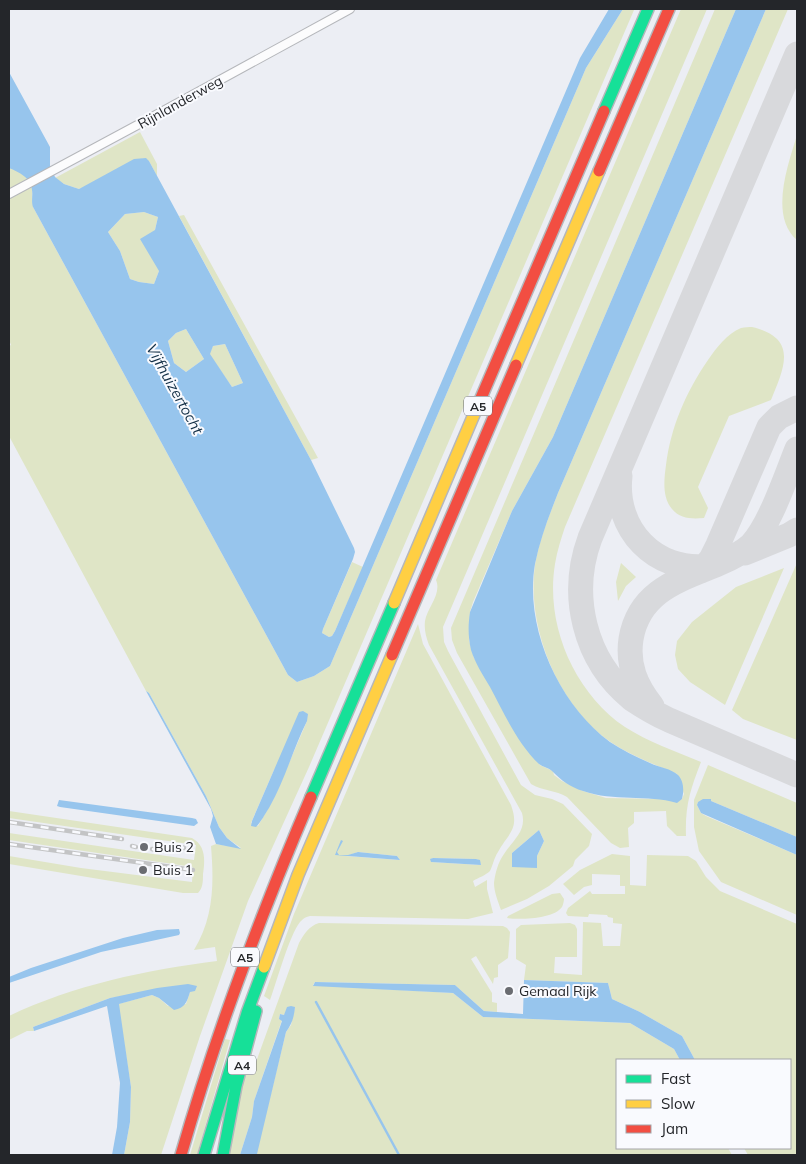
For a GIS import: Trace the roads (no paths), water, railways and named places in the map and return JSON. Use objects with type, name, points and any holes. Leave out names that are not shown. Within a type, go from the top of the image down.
[{"type":"highway","name":"A5","points":[[181,1155],[192,1114],[242,966],[279,871],[648,9]]},
{"type":"highway","name":"A5","points":[[204,1155],[235,1047],[298,875],[669,9]]},
{"type":"highway","name":"A4","points":[[223,1155],[236,1086],[257,1009],[260,976]]},
{"type":"highway","name":"A5","points":[[171,1155],[192,1114]]},
{"type":"street","name":"Rijnlanderweg","points":[[9,194],[350,9]]},
{"type":"water","name":"Vijfhuizertocht","points":[[609,9],[623,9],[586,68],[330,666],[314,676],[297,682],[288,675],[33,207],[32,190],[29,182],[9,168],[9,72],[50,147],[50,166],[55,177],[64,184],[79,189],[134,159],[146,158],[149,161],[311,460],[354,548],[353,559],[323,629],[322,633],[329,637],[335,631],[580,58]],"holes":[[[144,212],[158,217],[155,230],[140,239],[159,271],[154,284],[130,279],[120,251],[108,232],[125,214]],[[186,329],[204,359],[186,372],[174,363],[168,341],[176,333]],[[225,344],[243,383],[232,387],[210,354],[213,346]]]},
{"type":"water","points":[[736,9],[766,9],[558,493],[542,537],[535,564],[533,588],[540,638],[549,663],[575,707],[610,742],[624,751],[675,773],[680,777],[683,786],[682,799],[677,803],[666,800],[595,794],[570,786],[551,770],[539,764],[524,747],[479,669],[473,655],[469,636],[470,612],[512,511],[553,437]]},
{"type":"water","points":[[146,691],[149,693],[206,796],[219,827],[227,838],[241,849],[216,844],[210,827],[213,816],[211,809]]},
{"type":"water","points":[[303,711],[308,714],[307,721],[280,787],[260,823],[256,827],[251,826],[299,712]]},
{"type":"water","points":[[703,799],[711,799],[711,801],[797,837],[797,855],[701,813],[697,805]]},
{"type":"water","points":[[59,800],[192,818],[196,819],[198,823],[194,826],[60,807],[57,806]]},
{"type":"water","points":[[539,830],[544,841],[537,856],[537,868],[512,867],[512,853]]},
{"type":"water","points":[[341,840],[343,841],[337,852],[339,855],[358,852],[397,856],[400,860],[335,855]]},
{"type":"water","points":[[430,859],[476,859],[480,860],[481,865],[431,862]]},
{"type":"water","points":[[179,929],[179,935],[101,952],[9,983],[9,977],[31,968],[123,938],[157,930]]},
{"type":"water","points":[[524,980],[608,983],[612,999],[640,1012],[682,1036],[694,1059],[679,1059],[674,1049],[630,1023],[483,1017],[453,993],[313,986],[315,982],[455,985],[484,1011],[523,1014]]},
{"type":"water","points":[[188,984],[197,986],[195,991],[190,992],[185,1004],[178,1009],[174,1010],[152,995],[119,1004],[131,1087],[130,1122],[124,1155],[112,1155],[117,1127],[120,1083],[107,1006],[34,1031],[33,1027],[110,998],[157,988]]},
{"type":"water","points":[[287,1007],[295,1007],[294,1014],[286,1032],[258,1155],[240,1155],[252,1117],[254,1101],[282,1021],[279,1019],[280,1014],[284,1015]]},
{"type":"waterway","points":[[316,1002],[399,1155]]},
{"type":"railway","points":[[9,822],[122,839]]},
{"type":"railway","points":[[9,844],[193,870]]},
{"type":"railway","points":[[132,846],[136,847]]},
{"type":"railway","points":[[152,849],[156,850]]},
{"type":"place","name":"Buis 2","points":[[144,847]]},
{"type":"place","name":"Buis 1","points":[[143,870]]},
{"type":"place","name":"Gemaal Rijk","points":[[509,991]]}]
